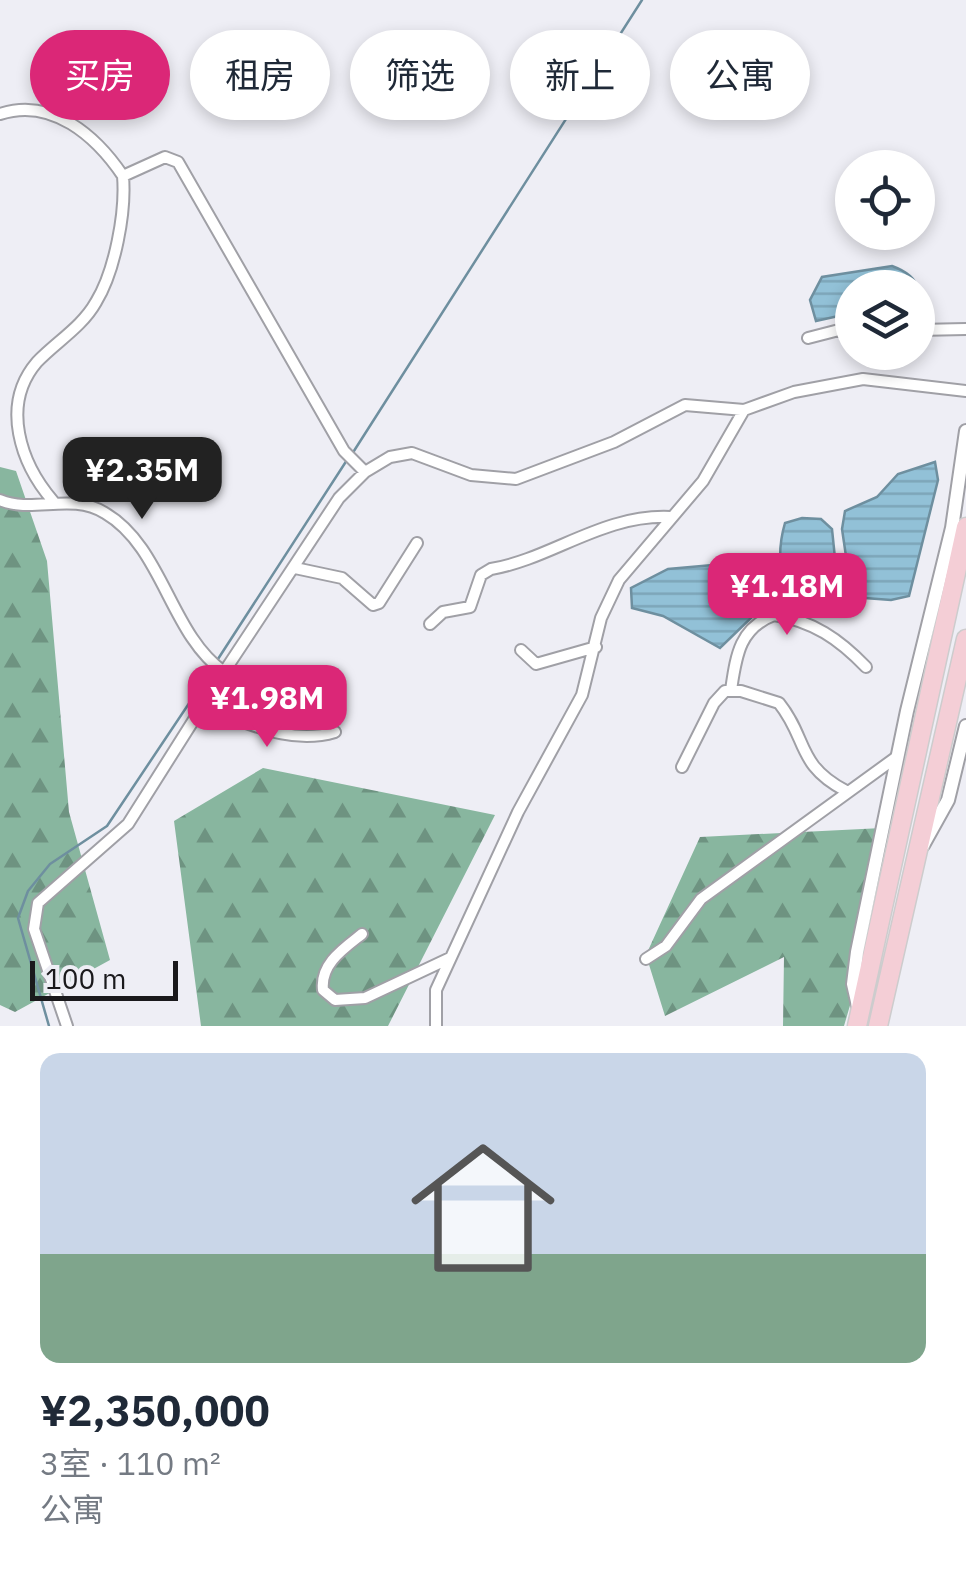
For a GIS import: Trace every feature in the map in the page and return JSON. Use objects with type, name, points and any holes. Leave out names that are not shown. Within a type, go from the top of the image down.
[{"type":"highway","points":[[858,1021],[966,527]]},
{"type":"highway","points":[[878,1026],[922,847],[966,640]]},
{"type":"street","points":[[0,114],[50,112],[92,140],[123,176],[110,264],[96,302],[38,362],[22,391],[20,444],[33,475],[53,501]]},
{"type":"street","points":[[123,176],[165,157],[178,162],[344,450],[361,468]]},
{"type":"street","points":[[935,330],[966,329]]},
{"type":"street","points":[[808,338],[835,331]]},
{"type":"street","points":[[67,1026],[34,929],[38,903],[128,824],[222,671],[361,468],[412,453],[472,475],[516,479],[614,442],[685,404],[744,410],[794,392],[863,379],[966,391]]},
{"type":"street","points":[[436,1026],[436,990],[518,812],[582,695],[601,618],[619,580],[703,481],[744,410]]},
{"type":"street","points":[[858,1021],[853,972],[898,756],[952,528],[966,431]]},
{"type":"street","points":[[0,500],[17,506],[53,501],[94,507],[109,515],[158,576],[208,659],[222,671]]},
{"type":"street","points":[[430,624],[444,612],[470,607],[481,575],[491,569],[584,532],[637,518],[670,517]]},
{"type":"street","points":[[295,568],[342,578],[373,606],[379,603],[417,543]]},
{"type":"street","points":[[682,767],[714,703],[731,690],[744,637],[752,626],[774,615],[819,628],[842,642],[866,667]]},
{"type":"street","points":[[521,650],[536,664],[596,647]]},
{"type":"street","points":[[731,690],[779,703],[812,766],[824,780],[846,791]]},
{"type":"street","points":[[202,707],[286,736],[319,737],[335,732]]},
{"type":"street","points":[[922,847],[948,800],[966,726]]},
{"type":"street","points":[[646,960],[666,946],[701,899],[898,756]]},
{"type":"street","points":[[362,934],[338,952],[323,976],[323,990],[335,1000],[365,998],[450,958]]},
{"type":"green space","points":[[0,467],[16,471],[47,561],[69,812],[110,960],[15,1012],[0,1005]]},
{"type":"green space","points":[[263,768],[495,815],[388,1026],[201,1026],[174,821]]},
{"type":"green space","points":[[902,827],[844,1026],[783,1026],[784,957],[665,1016],[646,955],[700,837]]},
{"type":"water","points":[[892,266],[900,270],[867,270]]},
{"type":"water","points":[[835,275],[835,317],[816,321],[810,300],[822,277]]},
{"type":"water","points":[[935,462],[938,480],[909,596],[891,600],[852,597],[842,529],[845,511],[877,497],[898,474]]},
{"type":"water","points":[[802,518],[821,519],[832,529],[839,597],[795,606],[782,577],[781,544],[785,523]]},
{"type":"water","points":[[775,561],[782,598],[755,614],[720,648],[663,616],[632,608],[631,588],[668,569]]},
{"type":"waterway","points":[[352,454],[642,0]]},
{"type":"waterway","points":[[218,659],[347,460]]},
{"type":"waterway","points":[[49,1026],[18,918],[28,891],[50,864],[107,826],[214,666]]}]
